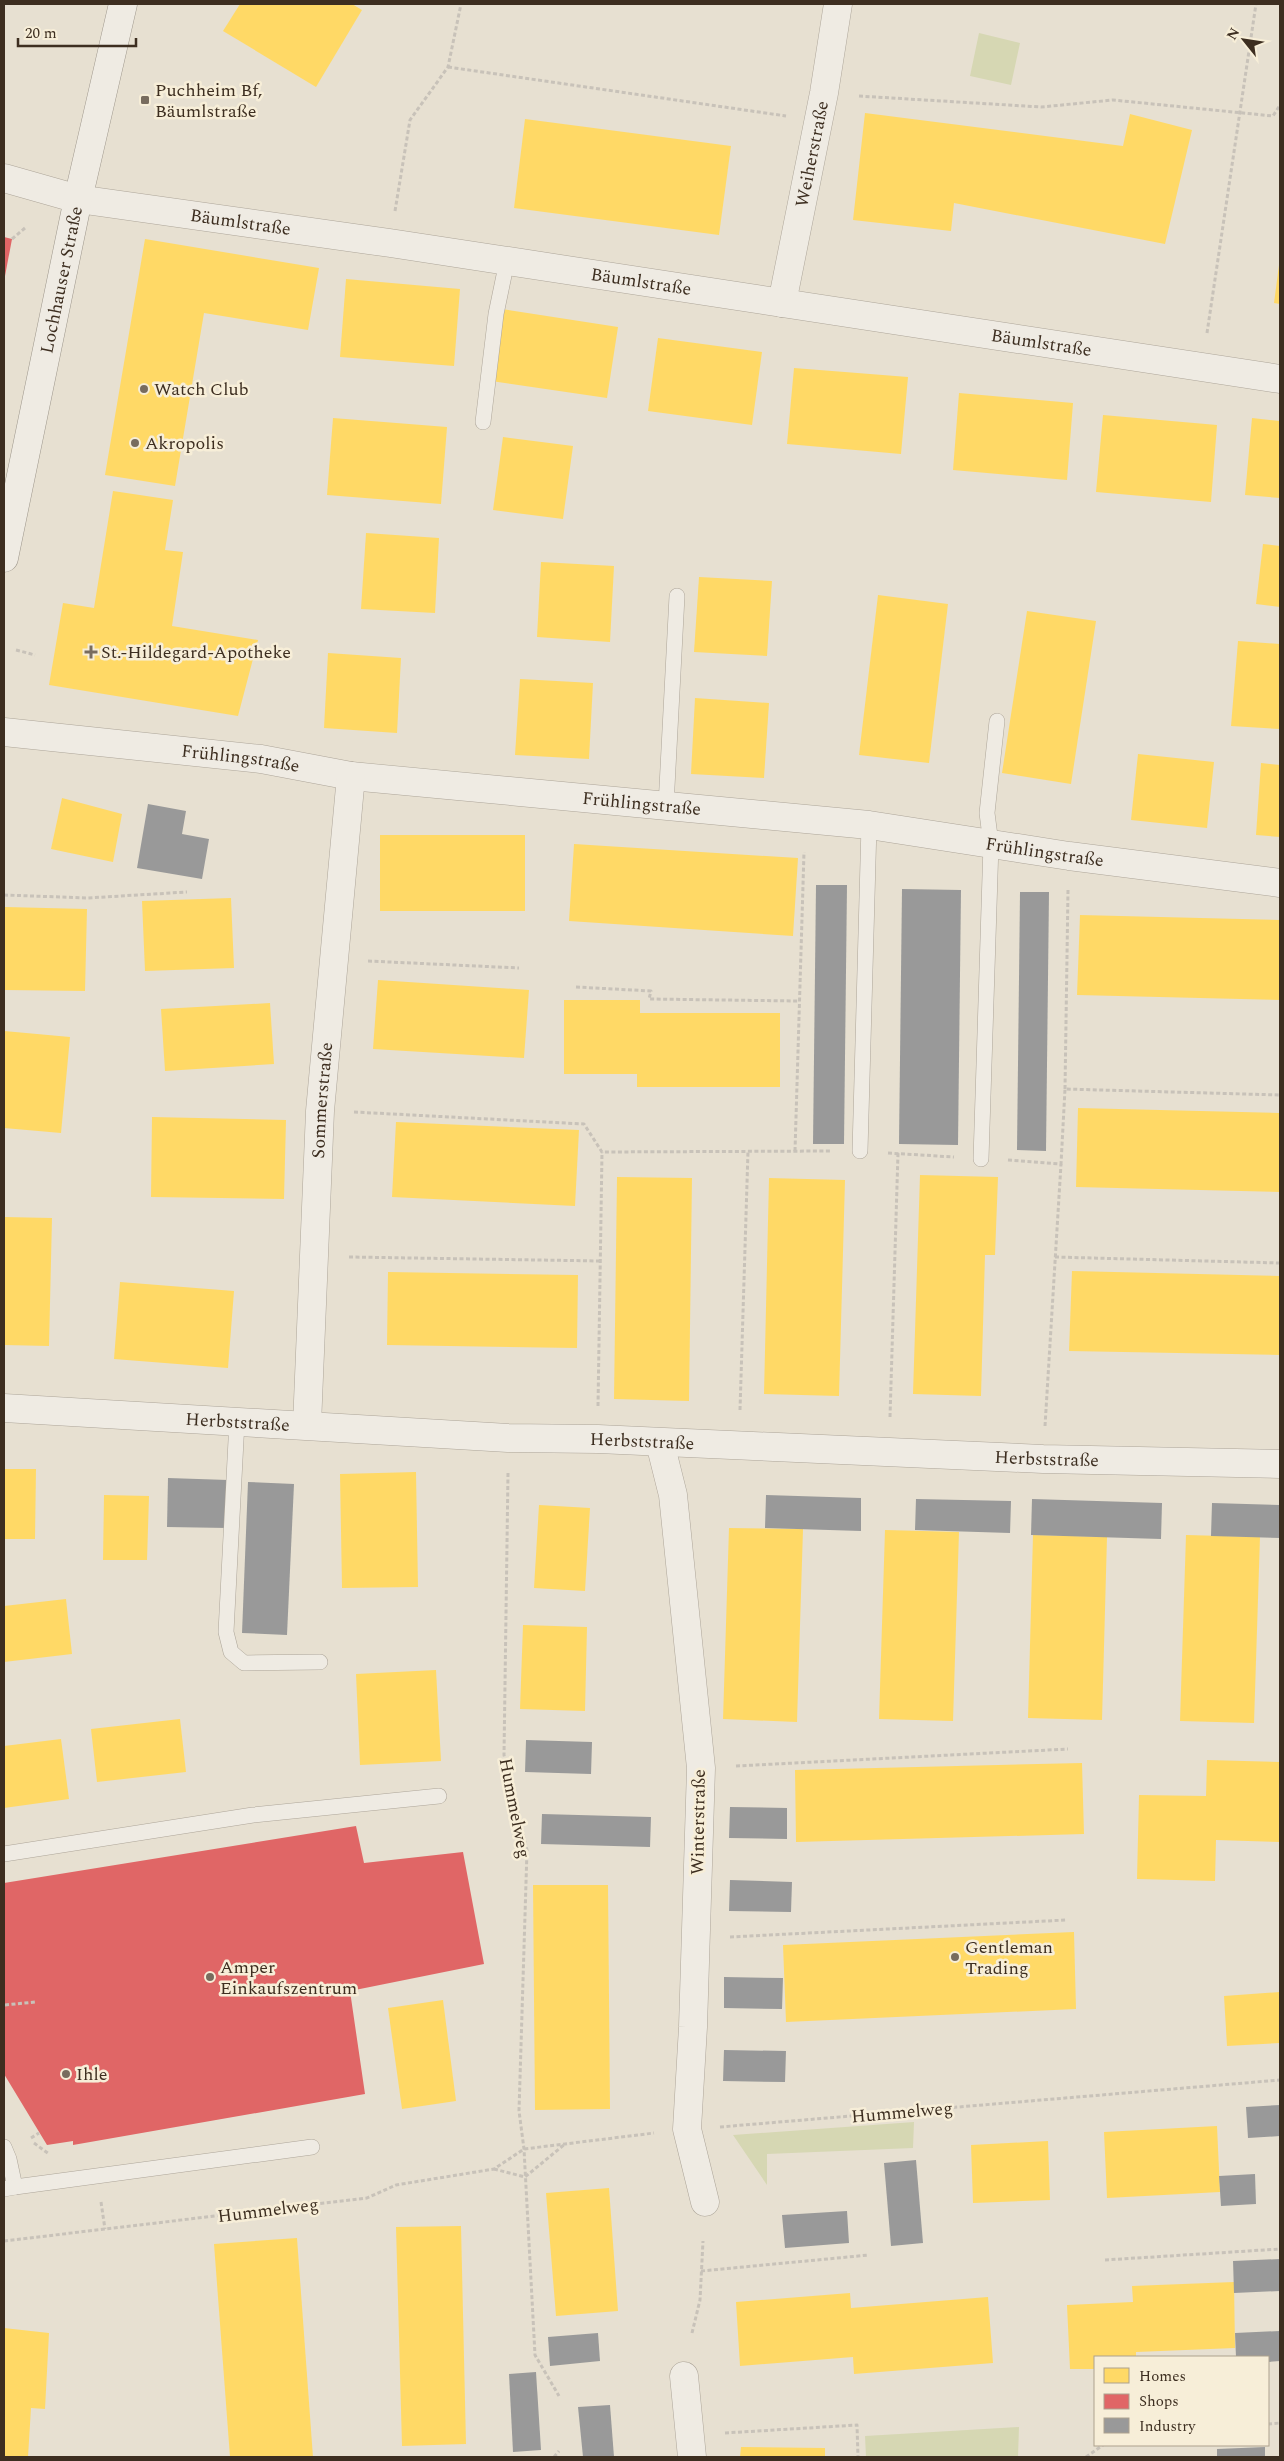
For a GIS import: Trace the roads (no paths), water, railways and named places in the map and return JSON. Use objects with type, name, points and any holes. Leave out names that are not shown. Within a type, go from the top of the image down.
[{"type":"street","name":"Lochhauser Straße","points":[[4,558],[78,199],[123,4]]},
{"type":"street","name":"Weiherstraße","points":[[782,303],[824,93],[838,4]]},
{"type":"street","name":"Bäumlstraße","points":[[4,178],[78,199],[390,242],[1280,379]]},
{"type":"street","name":"Frühlingstraße","points":[[4,732],[261,760],[351,776],[869,825],[1069,856],[1280,883]]},
{"type":"street","name":"Sommerstraße","points":[[308,1425],[320,1111],[351,776]]},
{"type":"street","name":"Herbststraße","points":[[4,1408],[508,1438],[598,1439],[888,1454],[1280,1464]]},
{"type":"street","name":"Winterstraße","points":[[660,1442],[673,1495],[701,1768],[693,2027],[687,2130],[705,2202]]},
{"type":"street","points":[[684,2376],[692,2457]]},
{"type":"lane","points":[[483,422],[496,314],[507,261]]},
{"type":"lane","points":[[666,806],[677,596]]},
{"type":"lane","points":[[981,1159],[991,844],[987,813],[997,721]]},
{"type":"lane","points":[[860,1151],[869,825]]},
{"type":"lane","points":[[237,1421],[226,1632],[231,1652],[244,1663],[320,1662]]},
{"type":"lane","points":[[4,1854],[253,1815],[439,1796]]},
{"type":"lane","points":[[4,2147],[9,2159],[9,2188],[312,2147]]},
{"type":"place","name":"Puchheim Bf, Bäumlstraße","points":[[145,100]]},
{"type":"place","name":"Watch Club","points":[[144,389]]},
{"type":"place","name":"Akropolis","points":[[135,443]]},
{"type":"place","name":"St.-Hildegard-Apotheke","points":[[91,652]]},
{"type":"place","name":"Gentleman Trading","points":[[955,1957]]},
{"type":"place","name":"Amper Einkaufszentrum","points":[[210,1977]]},
{"type":"place","name":"Ihle","points":[[66,2074]]}]
